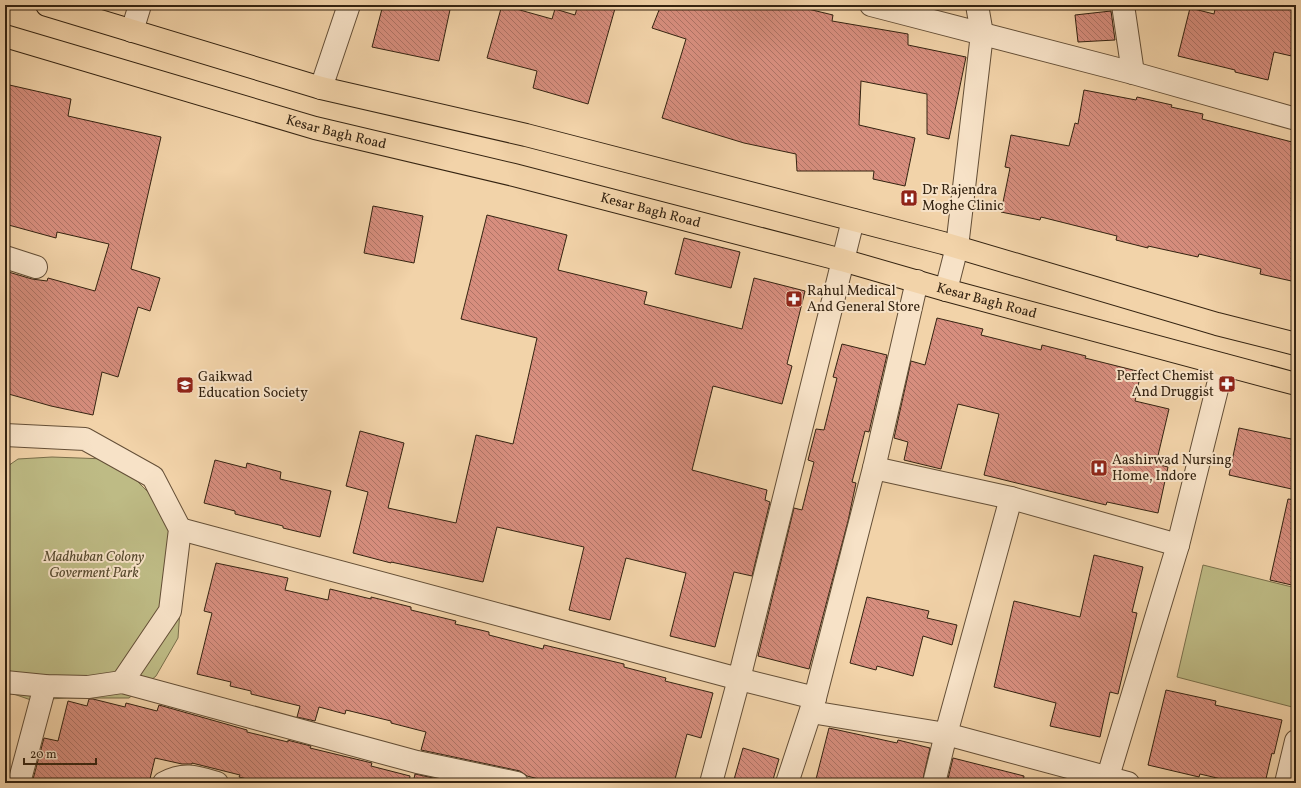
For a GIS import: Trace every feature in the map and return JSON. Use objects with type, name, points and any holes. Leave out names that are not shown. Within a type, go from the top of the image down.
[{"type":"main road","points":[[47,5],[321,88],[526,135],[957,247],[1217,324],[1296,344]]},
{"type":"main road","name":"Kesar Bagh Road","points":[[5,36],[315,128],[514,175],[842,260],[916,282],[1296,384]]},
{"type":"street","points":[[132,31],[140,5]]},
{"type":"street","points":[[321,88],[349,5]]},
{"type":"street","points":[[871,5],[1133,73],[1296,119]]},
{"type":"street","points":[[946,290],[957,247],[982,34],[977,5]]},
{"type":"street","points":[[1123,5],[1133,73]]},
{"type":"street","points":[[711,783],[739,679],[853,220]]},
{"type":"street","points":[[5,257],[36,267]]},
{"type":"street","points":[[788,783],[813,705],[874,468],[916,282]]},
{"type":"street","points":[[180,530],[739,679],[813,705],[946,734],[1114,781],[1178,545],[1223,365]]},
{"type":"street","points":[[5,435],[86,439],[153,477],[180,530],[170,611],[122,682]]},
{"type":"street","points":[[874,468],[1011,498],[1178,545]]},
{"type":"street","points":[[934,783],[1011,498]]},
{"type":"street","points":[[5,682],[45,686],[88,687],[122,682],[417,762],[516,783]]},
{"type":"street","points":[[19,783],[45,686]]},
{"type":"street","points":[[1286,783],[1296,740]]},
{"type":"street","points":[[164,783],[190,776],[217,783]]},
{"type":"green space","name":"Madhuban Colony Goverment Park","points":[[52,457],[106,459],[137,481],[169,513],[185,540],[178,638],[156,676],[129,698],[67,698],[31,700],[5,691],[5,468],[18,459]]},
{"type":"green space","points":[[1203,565],[1296,588],[1296,708],[1177,677]]},
{"type":"building","points":[[383,5],[451,5],[439,61],[372,47]]},
{"type":"building","points":[[502,5],[552,19],[555,9],[575,15],[578,5],[616,5],[588,104],[533,88],[537,71],[487,58]]},
{"type":"building","points":[[661,5],[806,5],[808,9],[833,15],[832,21],[908,34],[908,45],[966,57],[949,139],[927,134],[927,94],[861,81],[859,125],[915,138],[905,186],[873,179],[874,171],[797,171],[796,154],[744,143],[662,118],[686,39],[652,28]]},
{"type":"building","points":[[1216,5],[1296,5],[1296,57],[1274,52],[1268,80],[1178,56],[1190,8],[1214,14]]},
{"type":"building","points":[[1111,11],[1115,40],[1078,42],[1075,15]]},
{"type":"building","points":[[5,84],[71,99],[68,116],[161,137],[131,269],[160,278],[150,311],[138,307],[118,377],[102,372],[93,415],[51,406],[5,393],[5,271],[32,279],[47,281],[48,278],[95,291],[109,244],[57,232],[56,238],[5,224]]},
{"type":"building","points":[[1084,90],[1136,100],[1137,97],[1172,105],[1171,107],[1203,114],[1202,119],[1296,143],[1296,282],[1260,274],[1261,269],[1199,254],[1198,257],[1148,246],[1148,248],[1116,240],[1117,236],[1041,217],[1040,220],[1001,212],[1010,168],[1005,167],[1011,135],[1069,146],[1075,123],[1078,124]]},
{"type":"building","points":[[373,206],[423,216],[414,263],[364,253]]},
{"type":"building","points":[[487,215],[567,235],[558,270],[647,292],[644,304],[742,329],[754,278],[805,291],[787,364],[792,366],[782,404],[713,386],[692,470],[767,490],[765,500],[770,502],[752,576],[734,572],[715,647],[670,636],[686,573],[626,558],[610,620],[569,610],[584,547],[497,527],[483,582],[391,563],[353,553],[368,492],[346,486],[360,431],[404,443],[388,508],[456,523],[476,435],[513,444],[537,338],[461,319]]},
{"type":"building","points":[[684,238],[740,252],[731,288],[675,274]]},
{"type":"building","points":[[937,318],[983,329],[981,335],[1041,350],[1042,345],[1086,356],[1085,358],[1141,372],[1135,401],[1169,409],[1156,464],[1168,467],[1158,513],[1107,502],[1106,505],[984,475],[999,414],[958,404],[941,469],[904,460],[908,442],[894,438],[911,361],[925,365]]},
{"type":"building","points":[[842,344],[887,355],[869,432],[865,431],[852,482],[856,483],[848,521],[809,669],[758,656],[794,508],[802,510],[814,462],[808,460],[816,429],[824,430],[837,378],[833,377]]},
{"type":"building","points":[[1239,428],[1296,440],[1296,490],[1229,475]]},
{"type":"building","points":[[215,460],[246,468],[247,463],[281,472],[280,479],[331,491],[320,537],[235,514],[235,511],[204,503]]},
{"type":"building","points":[[1288,499],[1296,500],[1296,586],[1270,580]]},
{"type":"building","points":[[1094,555],[1143,567],[1132,612],[1137,613],[1118,694],[1110,692],[1100,737],[1050,726],[1056,703],[994,687],[1014,601],[1080,617]]},
{"type":"building","points":[[216,563],[288,578],[285,590],[328,600],[330,589],[371,599],[371,597],[411,607],[411,610],[456,621],[455,624],[489,632],[489,635],[543,649],[544,645],[624,664],[624,667],[666,678],[665,681],[713,693],[701,738],[687,734],[674,783],[554,783],[527,776],[520,771],[421,750],[426,732],[391,723],[391,721],[346,710],[345,714],[319,707],[315,721],[297,717],[300,706],[251,694],[251,691],[230,686],[231,682],[197,674],[212,613],[204,611]]},
{"type":"building","points":[[867,597],[929,611],[927,618],[957,625],[952,645],[923,636],[913,676],[877,666],[876,670],[850,663]]},
{"type":"building","points":[[1166,690],[1216,701],[1215,705],[1282,720],[1265,783],[1238,783],[1200,774],[1199,777],[1148,765]]},
{"type":"building","points":[[89,699],[125,707],[126,703],[157,711],[159,705],[247,730],[247,732],[288,742],[288,740],[311,746],[310,748],[372,763],[371,766],[410,776],[409,783],[263,783],[239,777],[240,775],[192,763],[182,764],[155,758],[149,783],[32,783],[44,738],[58,741],[68,701],[87,706]]},
{"type":"building","points":[[829,728],[897,743],[898,740],[930,748],[922,783],[815,783]]},
{"type":"building","points":[[743,748],[779,759],[772,783],[733,783]]},
{"type":"building","points":[[953,758],[1024,776],[1023,783],[947,783]]},
{"type":"building","points":[[415,774],[456,783],[413,783]]},
{"type":"place","name":"Dr Rajendra Moghe Clinic","points":[[909,198]]},
{"type":"place","name":"Rahul Medical And General Store","points":[[794,299]]},
{"type":"place","name":"Perfect Chemist And Druggist","points":[[1227,384]]},
{"type":"place","name":"Gaikwad Education Society","points":[[185,385]]},
{"type":"place","name":"Aashirwad Nursing Home, Indore","points":[[1099,468]]}]
